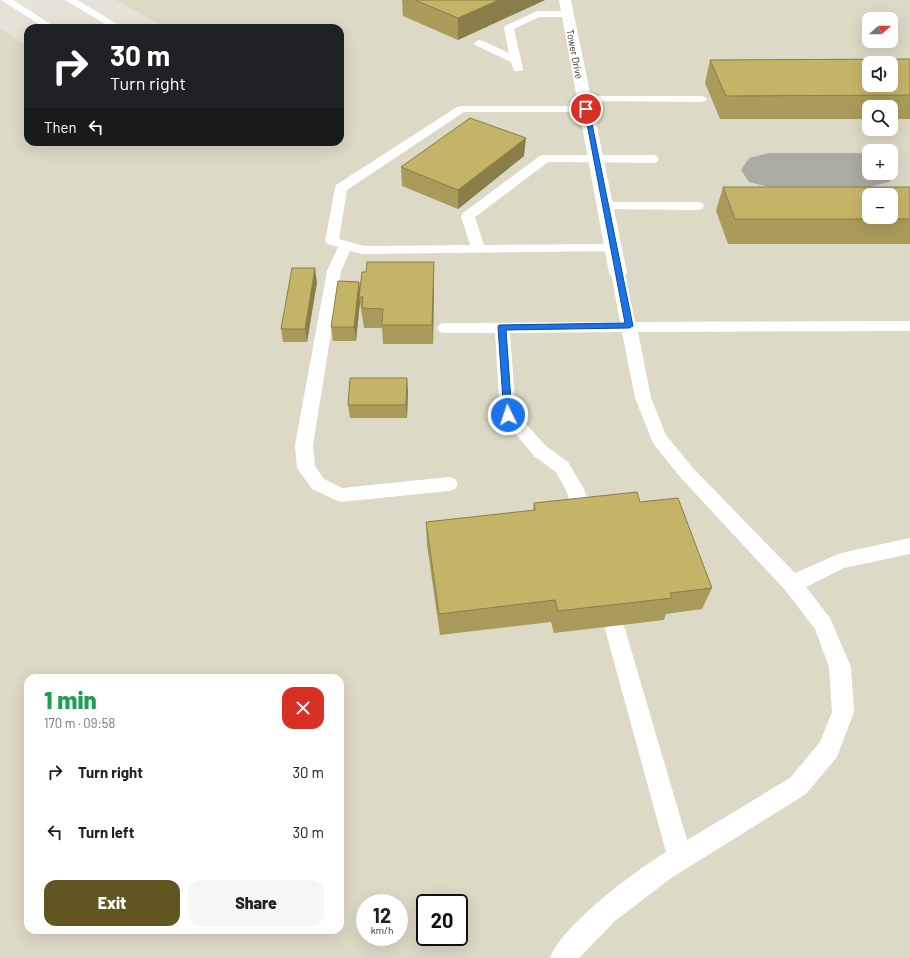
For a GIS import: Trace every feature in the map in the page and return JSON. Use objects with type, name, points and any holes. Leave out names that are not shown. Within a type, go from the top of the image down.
[{"type":"street","name":"Tower Drive","points":[[566,7],[618,273]]},
{"type":"lane","points":[[6,0],[45,24]]},
{"type":"lane","points":[[70,0],[112,24]]},
{"type":"lane","points":[[479,43],[517,65],[509,28],[537,14],[566,7]]},
{"type":"lane","points":[[613,248],[363,250],[332,241],[341,188],[461,109],[701,99]]},
{"type":"lane","points":[[478,249],[468,216],[545,158],[653,159]]},
{"type":"lane","points":[[605,206],[697,206]]},
{"type":"lane","points":[[346,245],[334,271],[304,445],[306,468],[318,484],[340,495],[450,484]]},
{"type":"lane","points":[[563,958],[566,953],[606,912],[680,857],[798,786],[829,749],[843,712],[840,667],[823,624],[792,584],[686,472],[659,438],[643,398],[618,273]]},
{"type":"lane","points":[[445,328],[629,326],[910,326]]},
{"type":"lane","points":[[502,327],[508,415],[540,451],[562,467],[575,489],[582,511]]},
{"type":"lane","points":[[792,584],[841,561],[910,546]]},
{"type":"lane","points":[[615,629],[680,857]]},
{"type":"shaded area","points":[[116,0],[910,0],[910,958],[0,958],[0,28],[24,44],[24,146],[344,146],[344,24],[160,24]]},
{"type":"building","points":[[415,0],[499,0],[458,18]]},
{"type":"building","points":[[862,59],[862,92],[898,92],[898,59],[910,59],[910,95],[726,96],[710,60]]},
{"type":"building","points":[[470,118],[526,138],[458,190],[401,167]]},
{"type":"building","points":[[723,187],[910,187],[910,219],[898,219],[898,188],[862,188],[862,219],[735,219]]},
{"type":"building","points":[[367,262],[434,262],[432,325],[382,325],[383,309],[362,308],[363,297],[359,297],[362,272],[366,272]]},
{"type":"building","points":[[292,268],[315,268],[305,329],[281,329]]},
{"type":"building","points":[[338,281],[359,282],[354,327],[331,327]]},
{"type":"building","points":[[350,378],[407,378],[406,405],[348,405]]},
{"type":"building","points":[[637,492],[640,502],[678,498],[712,588],[670,593],[672,598],[558,611],[555,600],[439,614],[426,522],[535,510],[534,503]]},
{"type":"taxiway","points":[[769,170],[862,170]]},
{"type":"route","points":[[508,415],[502,327],[629,326],[586,109]]}]
